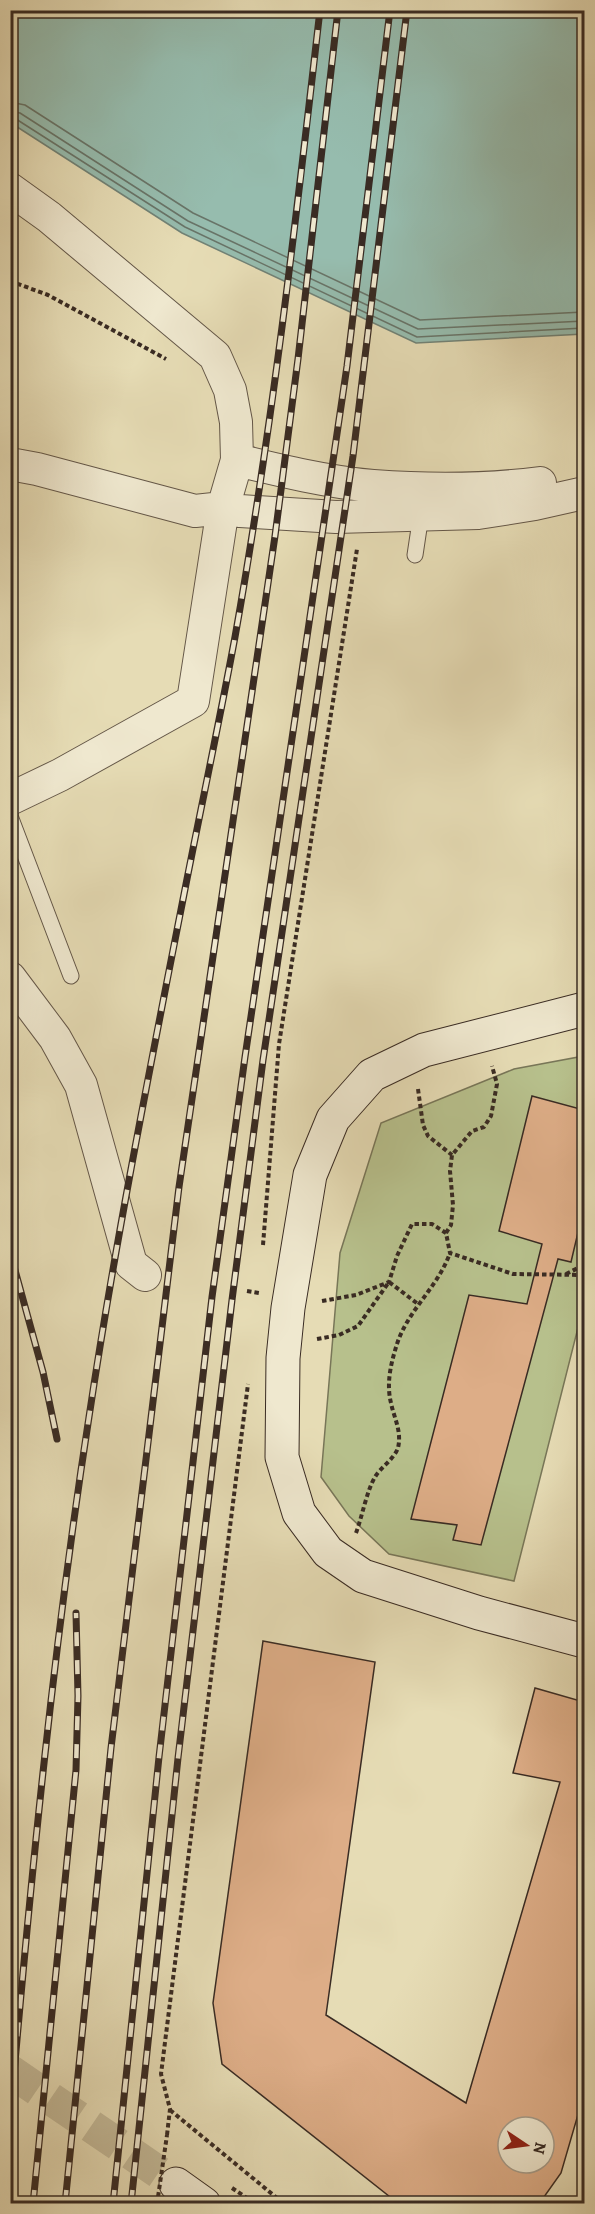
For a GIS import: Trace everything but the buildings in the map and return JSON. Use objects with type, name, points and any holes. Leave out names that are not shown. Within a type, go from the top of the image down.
[{"type":"street","points":[[10,189],[58,224],[215,356],[230,390],[236,422],[237,460],[222,508],[193,701],[60,776],[10,799]]},
{"type":"street","points":[[237,460],[297,475],[373,486],[424,501],[478,513],[585,493]]},
{"type":"street","points":[[10,464],[37,469],[195,512],[222,508],[336,517],[481,489],[585,478]]},
{"type":"street","points":[[10,978],[55,1038],[81,1085],[131,1264],[145,1275]]},
{"type":"street","points":[[585,1009],[424,1050],[372,1076],[333,1119],[310,1175],[288,1308],[283,1358],[282,1446],[282,1457],[299,1513],[328,1552],[363,1576],[479,1613],[585,1641]]},
{"type":"street","points":[[166,2194],[204,2204]]},
{"type":"lane","points":[[415,555],[424,501]]},
{"type":"lane","points":[[10,816],[71,976]]},
{"type":"path","points":[[10,281],[48,295],[176,364]]},
{"type":"path","points":[[354,1540],[375,1477],[398,1448],[399,1423],[391,1404],[388,1382],[398,1342],[418,1304],[444,1270],[450,1253],[446,1233],[451,1225],[453,1205],[450,1192],[452,1155],[472,1131],[484,1127],[491,1116],[497,1084],[492,1066]]},
{"type":"path","points":[[418,1088],[423,1125],[428,1136],[452,1155]]},
{"type":"path","points":[[311,1340],[339,1335],[358,1326],[389,1282],[397,1256],[412,1224],[432,1224],[446,1233]]},
{"type":"path","points":[[450,1253],[513,1274],[585,1275]]},
{"type":"path","points":[[566,1274],[585,1265]]},
{"type":"path","points":[[318,1302],[356,1295],[389,1282]]},
{"type":"path","points":[[389,1282],[418,1304]]},
{"type":"path","points":[[166,2194],[166,2135],[170,2109],[277,2198],[279,2204]]},
{"type":"green space","points":[[584,1056],[584,1304],[514,1581],[389,1554],[349,1516],[321,1477],[340,1253],[381,1123],[514,1069]]},
{"type":"water","points":[[10,11],[584,11],[584,334],[416,343],[182,233],[11,123]]},
{"type":"tunnel","points":[[10,2071],[176,2184]]},
{"type":"railway","points":[[10,2120],[44,1768],[76,1504],[123,1215],[229,667],[261,481],[320,10]]},
{"type":"railway","points":[[65,2204],[111,1748],[179,1187],[275,536],[338,10]]},
{"type":"railway","points":[[113,2204],[159,1757],[212,1297],[347,366],[390,10]]},
{"type":"railway","points":[[131,2204],[178,1758],[232,1300],[263,1060],[353,456],[407,10]]},
{"type":"railway","points":[[10,1252],[43,1372],[57,1439]]},
{"type":"railway","points":[[33,2204],[76,1770],[78,1696],[76,1613]]}]
